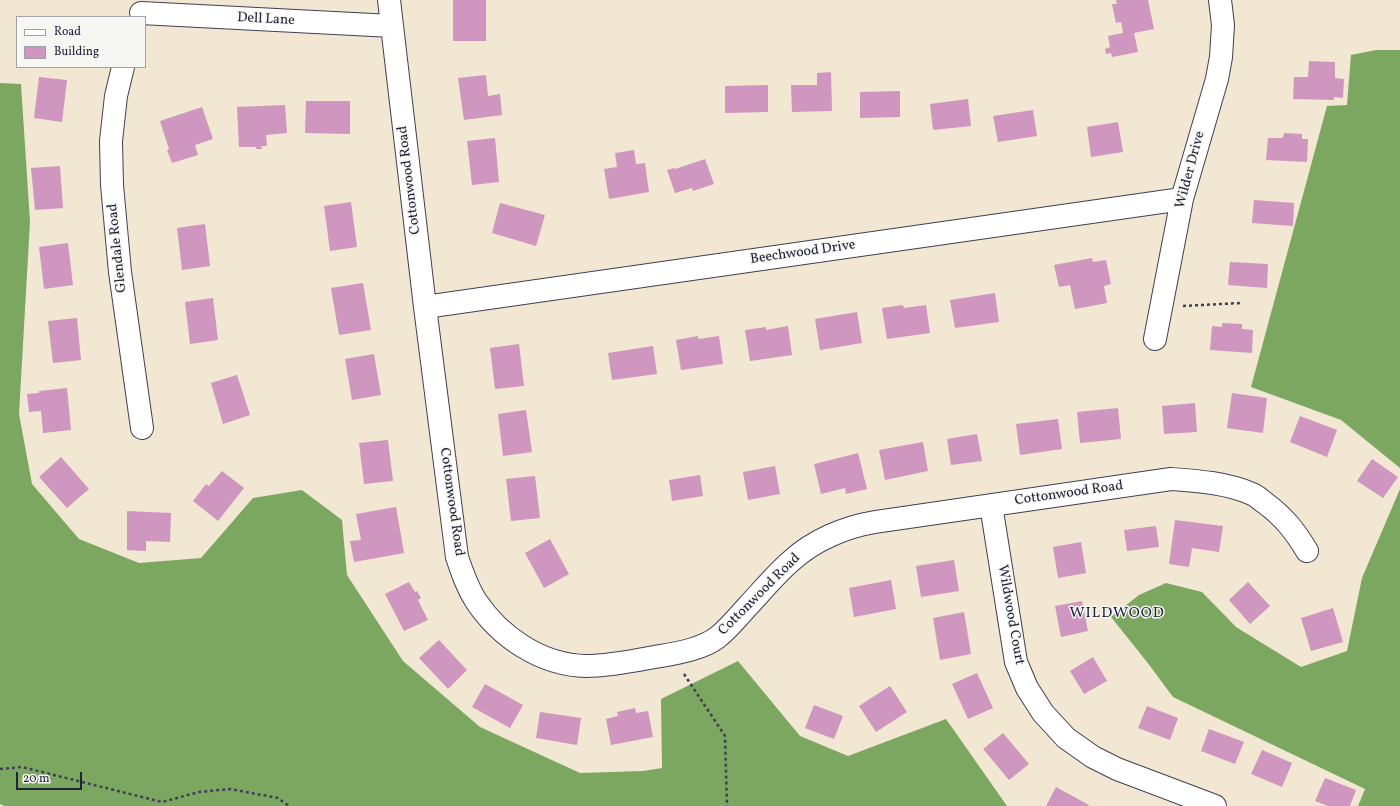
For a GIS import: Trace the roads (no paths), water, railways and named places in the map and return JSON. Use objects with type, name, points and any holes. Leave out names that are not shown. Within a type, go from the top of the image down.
[{"type":"street","name":"Cottonwood Road","points":[[389,0],[425,307],[457,557],[475,600],[491,622],[511,639],[539,655],[559,662],[585,666],[611,665],[690,649],[718,637],[791,560],[822,539],[836,533],[864,524],[991,504],[1171,479],[1199,481],[1234,488],[1253,495],[1279,513],[1296,533],[1308,551]]},
{"type":"street","name":"Wilder Drive","points":[[1155,340],[1182,199],[1217,78],[1221,57],[1223,25],[1220,0]]},
{"type":"street","name":"Dell Lane","points":[[142,10],[392,26]]},
{"type":"street","name":"Glendale Road","points":[[123,68],[116,96],[111,141],[112,186],[120,272],[142,428]]},
{"type":"street","name":"Beechwood Drive","points":[[425,307],[1182,199]]},
{"type":"street","name":"Wildwood Court","points":[[991,504],[1016,662],[1027,688],[1043,713],[1066,738],[1093,757],[1117,769],[1215,806]]},
{"type":"district","name":"WILDWOOD","points":[[1117,614]]}]
